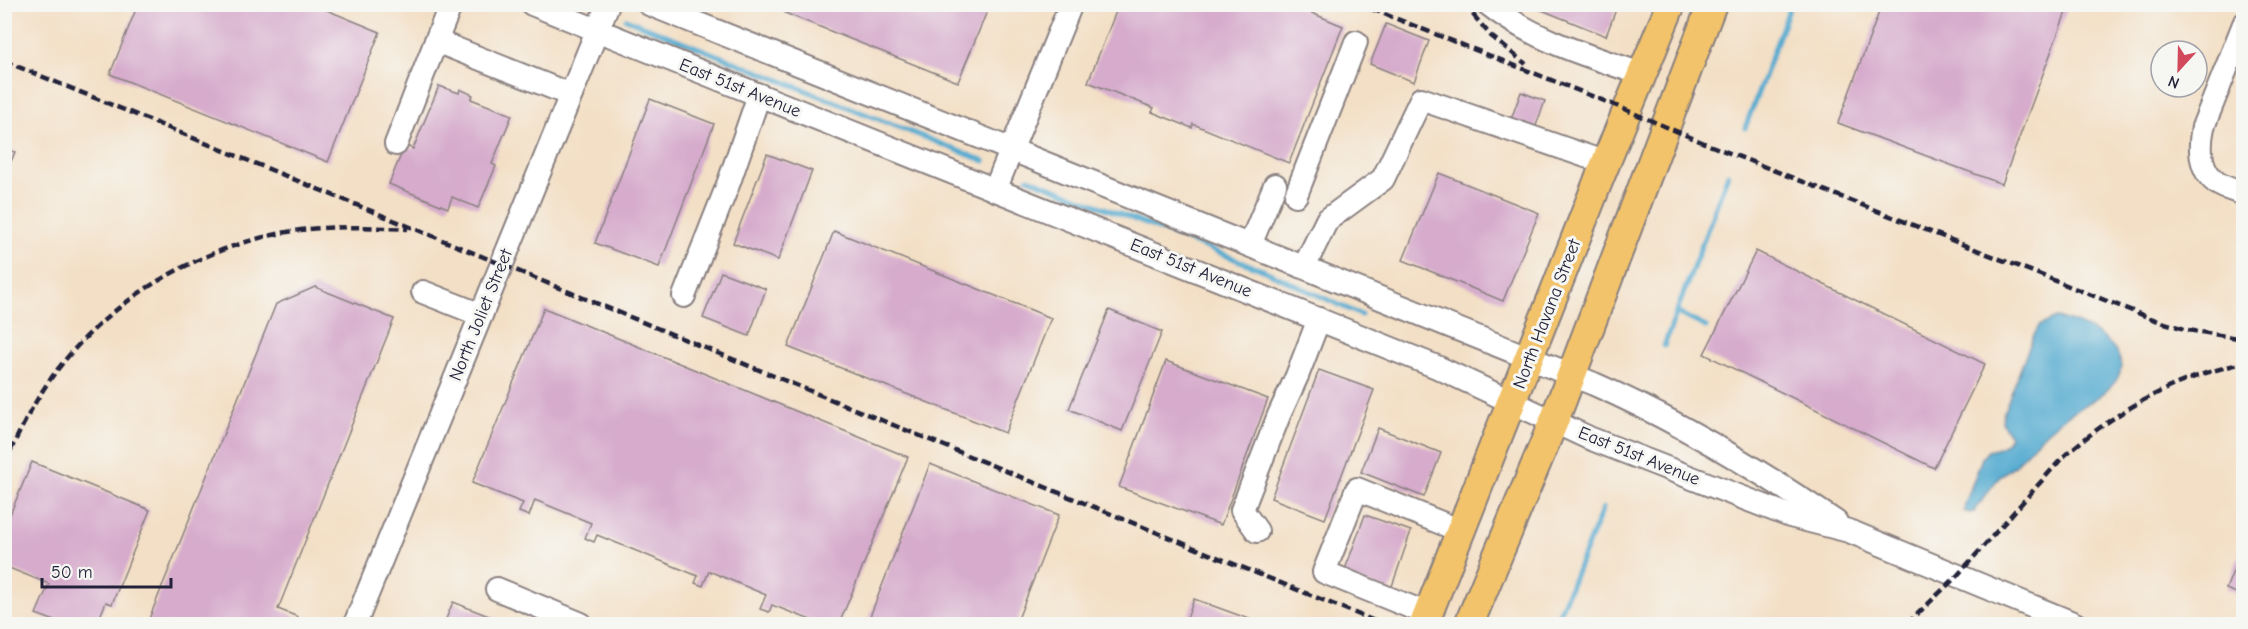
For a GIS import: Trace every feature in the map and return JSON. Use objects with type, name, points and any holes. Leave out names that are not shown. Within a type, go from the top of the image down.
[{"type":"main road","name":"North Havana Street","points":[[1426,619],[1671,4]]},
{"type":"main road","points":[[1469,624],[1554,421],[1712,4]]},
{"type":"street","points":[[396,144],[451,4]]},
{"type":"street","name":"East 51st Avenue","points":[[532,4],[1437,367],[1589,438],[1790,516],[1849,531],[2075,624]]},
{"type":"street","name":"North Joliet Street","points":[[355,624],[608,4]]},
{"type":"street","name":"East 51st Avenue","points":[[649,4],[681,10],[1012,149],[1571,374],[1652,411],[1763,473],[1849,531]]},
{"type":"street","points":[[995,190],[1071,4]]},
{"type":"street","points":[[1488,4],[1509,22],[1572,51],[1642,74]]},
{"type":"street","points":[[2244,24],[2203,127],[2199,144],[2204,166],[2217,183],[2244,194]]},
{"type":"street","points":[[436,41],[571,95]]},
{"type":"street","points":[[1296,195],[1356,42]]},
{"type":"street","points":[[684,296],[729,182],[759,95]]},
{"type":"street","points":[[1304,267],[1327,219],[1383,179],[1421,99],[1606,163]]},
{"type":"street","points":[[1250,245],[1275,185]]},
{"type":"street","points":[[423,292],[481,315]]},
{"type":"street","points":[[1257,531],[1242,510],[1319,319]]},
{"type":"street","points":[[1426,619],[1324,573],[1353,499],[1357,489],[1461,531]]},
{"type":"street","points":[[497,589],[581,624]]},
{"type":"water","points":[[2056,318],[2089,329],[2110,344],[2121,364],[2119,375],[2108,389],[2065,417],[2041,437],[2016,464],[1998,479],[1974,512],[1964,511],[1982,458],[1988,451],[2004,445],[2010,436],[2002,422],[2003,414],[2033,337],[2039,326]]},
{"type":"building","points":[[138,4],[312,4],[380,32],[328,162],[110,74]]},
{"type":"building","points":[[788,4],[990,4],[958,82],[785,13]]},
{"type":"building","points":[[1119,4],[1290,4],[1343,26],[1289,163],[1193,124],[1192,128],[1152,112],[1154,108],[1088,82]]},
{"type":"building","points":[[1527,4],[1618,4],[1606,36]]},
{"type":"building","points":[[1882,4],[2069,4],[2002,184],[1838,123]]},
{"type":"building","points":[[1386,24],[1429,41],[1414,82],[1370,64]]},
{"type":"building","points":[[439,86],[459,93],[460,89],[473,95],[471,99],[512,115],[492,164],[496,166],[478,208],[452,197],[448,208],[389,184],[405,145],[413,149]]},
{"type":"building","points":[[1521,92],[1545,101],[1534,131],[1510,122]]},
{"type":"building","points":[[650,99],[714,124],[659,267],[595,243]]},
{"type":"building","points":[[4,148],[15,152],[5,176],[4,176]]},
{"type":"building","points":[[767,154],[812,171],[778,260],[733,243]]},
{"type":"building","points":[[1439,173],[1539,213],[1503,301],[1403,260]]},
{"type":"building","points":[[834,231],[1051,318],[1005,433],[788,347]]},
{"type":"building","points":[[1756,251],[1985,364],[1934,468],[1704,354]]},
{"type":"building","points":[[721,272],[766,289],[749,336],[703,318]]},
{"type":"building","points":[[315,287],[394,319],[278,609],[298,617],[295,624],[147,624],[276,304]]},
{"type":"building","points":[[544,308],[908,457],[839,624],[821,624],[772,605],[769,612],[760,609],[766,595],[709,571],[703,586],[695,583],[698,576],[597,535],[594,542],[585,538],[591,523],[535,500],[529,516],[519,512],[523,503],[472,483]]},
{"type":"building","points":[[1109,310],[1162,332],[1122,431],[1069,409]]},
{"type":"building","points":[[1166,361],[1268,399],[1221,525],[1119,487]]},
{"type":"building","points":[[1319,370],[1374,390],[1325,519],[1271,498]]},
{"type":"building","points":[[1378,428],[1441,453],[1424,497],[1361,472]]},
{"type":"building","points":[[32,462],[150,510],[112,604],[106,602],[97,624],[63,624],[36,614],[49,584],[4,566],[4,529]]},
{"type":"building","points":[[930,464],[1059,515],[1016,624],[867,624]]},
{"type":"building","points":[[1365,515],[1411,531],[1390,592],[1343,575]]},
{"type":"building","points":[[2244,546],[2244,596],[2226,589]]},
{"type":"building","points":[[1194,599],[1263,624],[1185,624]]},
{"type":"building","points":[[453,602],[509,624],[444,624]]},
{"type":"waterway","points":[[1745,128],[1791,4]]},
{"type":"waterway","points":[[626,19],[984,161]]},
{"type":"waterway","points":[[1664,346],[1728,174]]},
{"type":"waterway","points":[[1028,178],[1263,270],[1361,315]]},
{"type":"waterway","points":[[1676,312],[1706,327]]},
{"type":"waterway","points":[[1555,624],[1603,508]]},
{"type":"railway","points":[[1359,4],[1709,145],[2158,321],[2188,330],[2244,339]]},
{"type":"railway","points":[[1464,4],[1491,36],[1526,64]]},
{"type":"railway","points":[[4,61],[1382,624]]},
{"type":"railway","points":[[4,464],[35,403],[69,356],[93,330],[150,286],[214,253],[248,241],[282,233],[329,228],[408,229]]},
{"type":"railway","points":[[1907,624],[1956,577],[2063,457],[2083,440],[2148,398],[2194,377],[2244,363]]}]
